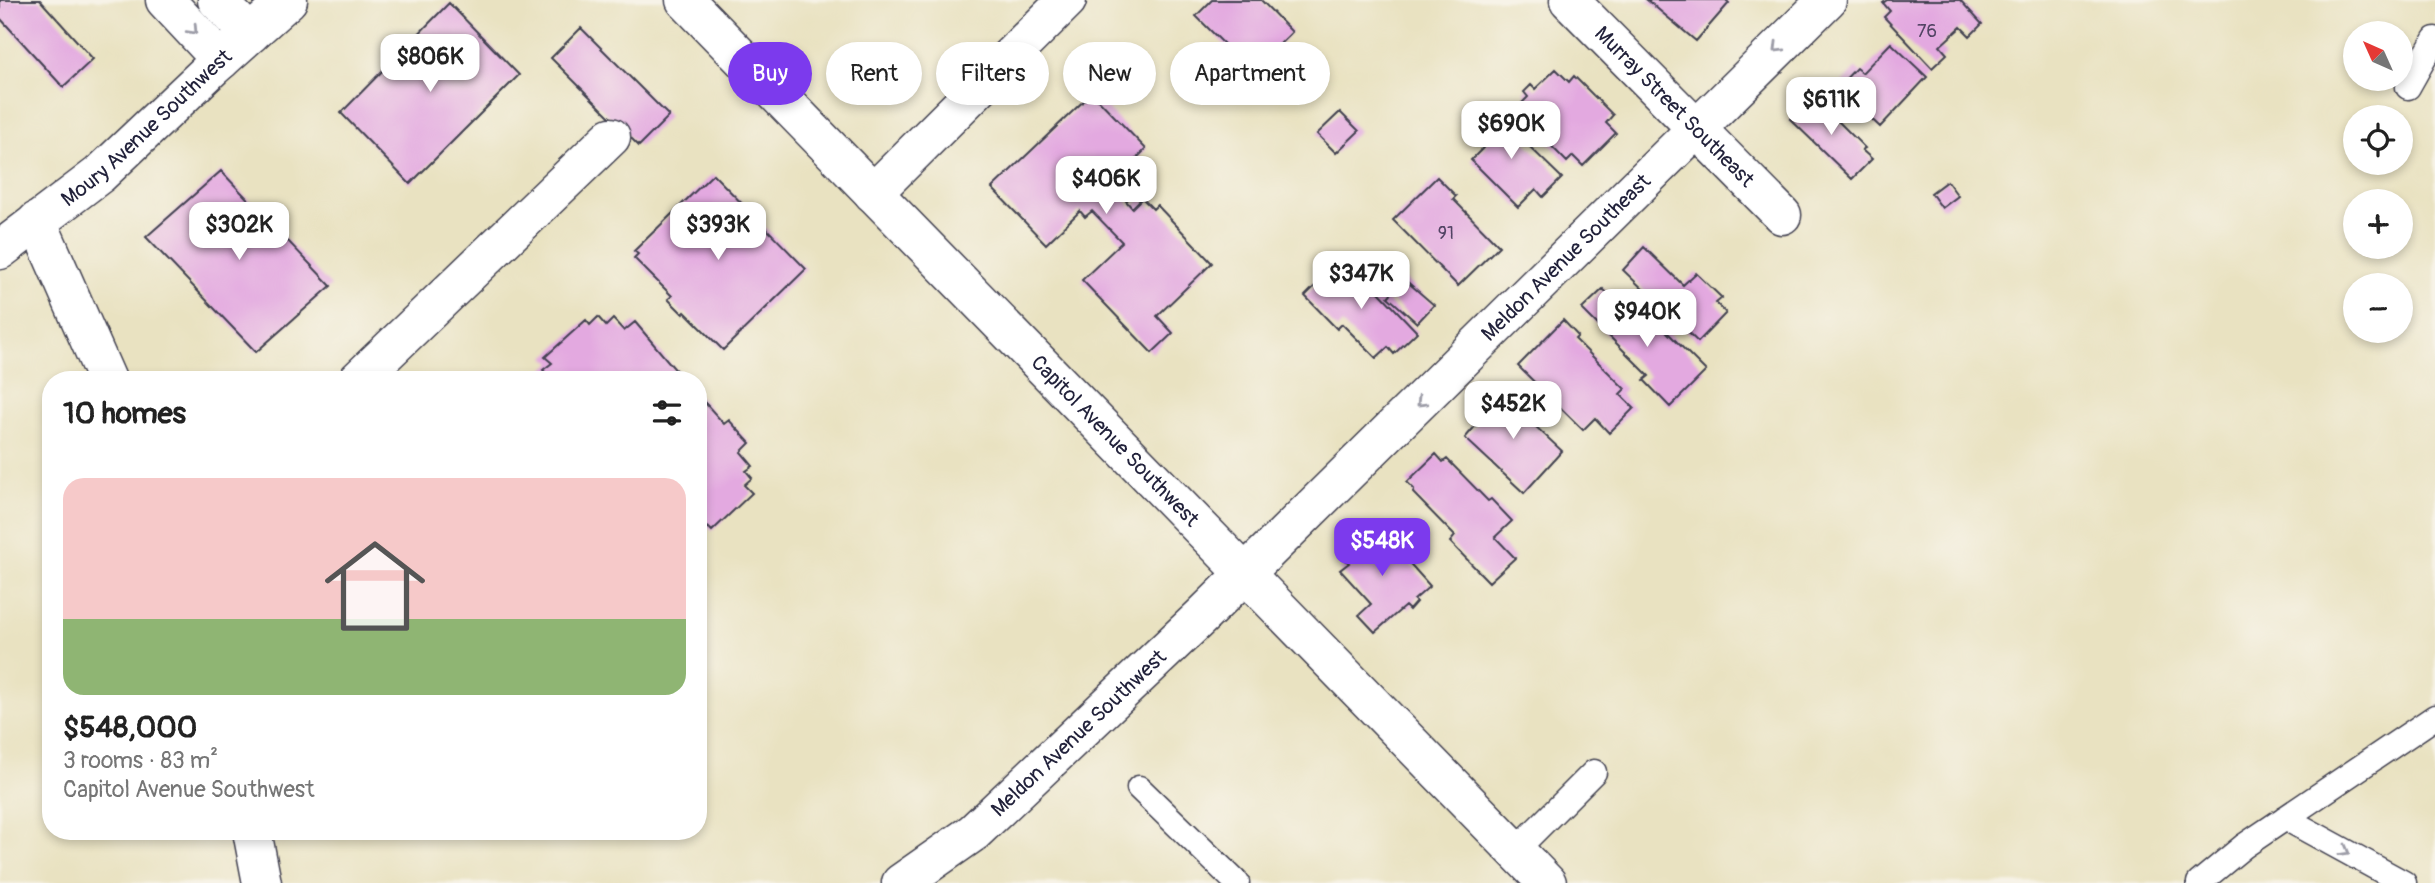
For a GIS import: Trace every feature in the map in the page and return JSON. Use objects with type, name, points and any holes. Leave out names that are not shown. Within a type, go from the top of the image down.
[{"type":"street","points":[[164,0],[221,60]]},
{"type":"street","points":[[217,0],[250,34]]},
{"type":"street","name":"Moury Avenue Southwest","points":[[0,250],[100,174],[288,0]]},
{"type":"street","name":"Capitol Avenue Southwest","points":[[685,0],[1547,883]]},
{"type":"street","points":[[873,193],[1067,0]]},
{"type":"street","name":"Murray Street Southeast","points":[[1569,0],[1782,215]]},
{"type":"street","name":"Meldon Avenue Southeast","points":[[1246,574],[1827,0]]},
{"type":"street","points":[[367,371],[611,137]]},
{"type":"street","points":[[37,221],[103,371]]},
{"type":"street","name":"Meldon Avenue Southwest","points":[[901,883],[974,832],[1246,574]]},
{"type":"street","points":[[254,840],[262,883]]},
{"type":"lane","points":[[2413,79],[2435,39]]},
{"type":"lane","points":[[2199,883],[2244,846],[2435,717]]},
{"type":"lane","points":[[1515,851],[1594,772]]},
{"type":"lane","points":[[1139,788],[1237,883]]},
{"type":"lane","points":[[2285,818],[2404,883]]},
{"type":"building","points":[[0,0],[40,0],[93,59],[63,87],[0,18]]},
{"type":"building","points":[[1212,0],[1261,0],[1292,32],[1282,42],[1222,42],[1196,16]]},
{"type":"building","points":[[1647,0],[1726,0],[1729,3],[1696,41]]},
{"type":"building","points":[[1887,0],[1960,0],[1982,24],[1970,36],[1961,27],[1940,46],[1947,54],[1932,68],[1884,17],[1890,11],[1883,3]]},
{"type":"building","points":[[449,3],[519,75],[410,184],[341,113]]},
{"type":"building","points":[[581,28],[669,116],[639,146],[551,58]]},
{"type":"building","points":[[1891,43],[1927,77],[1880,127],[1838,87],[1856,68],[1862,73]]},
{"type":"building","points":[[1556,69],[1569,82],[1574,76],[1613,115],[1606,123],[1616,133],[1583,166],[1573,156],[1567,162],[1529,123],[1533,119],[1520,105],[1528,97],[1524,92],[1531,85],[1535,89]]},
{"type":"building","points":[[1813,96],[1865,148],[1862,150],[1872,159],[1852,179],[1790,119]]},
{"type":"building","points":[[1079,105],[1104,105],[1146,149],[1123,172],[1138,189],[1126,201],[1132,208],[1142,198],[1153,209],[1157,205],[1212,263],[1157,316],[1173,333],[1152,353],[1082,280],[1122,242],[1092,211],[1085,217],[1080,211],[1046,244],[992,188]]},
{"type":"building","points":[[1490,108],[1562,178],[1543,197],[1536,189],[1518,207],[1471,160],[1487,144],[1471,128]]},
{"type":"building","points":[[1340,112],[1359,131],[1336,153],[1317,134]]},
{"type":"building","points":[[221,171],[331,286],[256,352],[146,237]]},
{"type":"building","points":[[713,174],[806,269],[723,350],[668,299],[672,296],[634,258],[638,254],[634,251]]},
{"type":"building","points":[[1437,177],[1456,196],[1453,199],[1499,246],[1458,286],[1393,220]]},
{"type":"building","points":[[1947,181],[1958,196],[1942,208],[1931,193]]},
{"type":"building","points":[[1644,247],[1683,285],[1696,273],[1722,298],[1716,303],[1726,313],[1698,342],[1623,270]]},
{"type":"building","points":[[1339,262],[1354,278],[1360,272],[1417,332],[1394,354],[1388,347],[1376,358],[1342,324],[1337,329],[1305,296]]},
{"type":"building","points":[[1404,279],[1434,305],[1417,323],[1388,297]]},
{"type":"building","points":[[1603,289],[1650,334],[1659,324],[1706,371],[1670,407],[1644,380],[1649,376],[1582,309]]},
{"type":"building","points":[[598,317],[606,326],[613,319],[624,331],[635,322],[676,371],[544,371],[552,363],[545,357],[586,320],[590,325]]},
{"type":"building","points":[[1563,320],[1578,336],[1575,339],[1625,389],[1620,394],[1634,408],[1609,433],[1595,418],[1583,430],[1518,366]]},
{"type":"building","points":[[1512,389],[1541,417],[1534,425],[1562,451],[1524,493],[1465,438],[1478,423],[1473,418],[1485,405],[1491,410]]},
{"type":"building","points":[[707,405],[724,424],[729,420],[750,443],[741,452],[753,466],[746,471],[752,478],[744,485],[752,493],[712,531],[708,527]]},
{"type":"building","points":[[1436,454],[1443,462],[1447,459],[1512,521],[1495,537],[1515,558],[1489,582],[1450,542],[1455,536],[1413,493],[1414,489],[1407,482]]},
{"type":"building","points":[[1371,529],[1376,535],[1381,531],[1430,586],[1414,600],[1416,602],[1409,610],[1405,606],[1375,632],[1359,615],[1371,604],[1340,570],[1349,563],[1341,555]]}]
